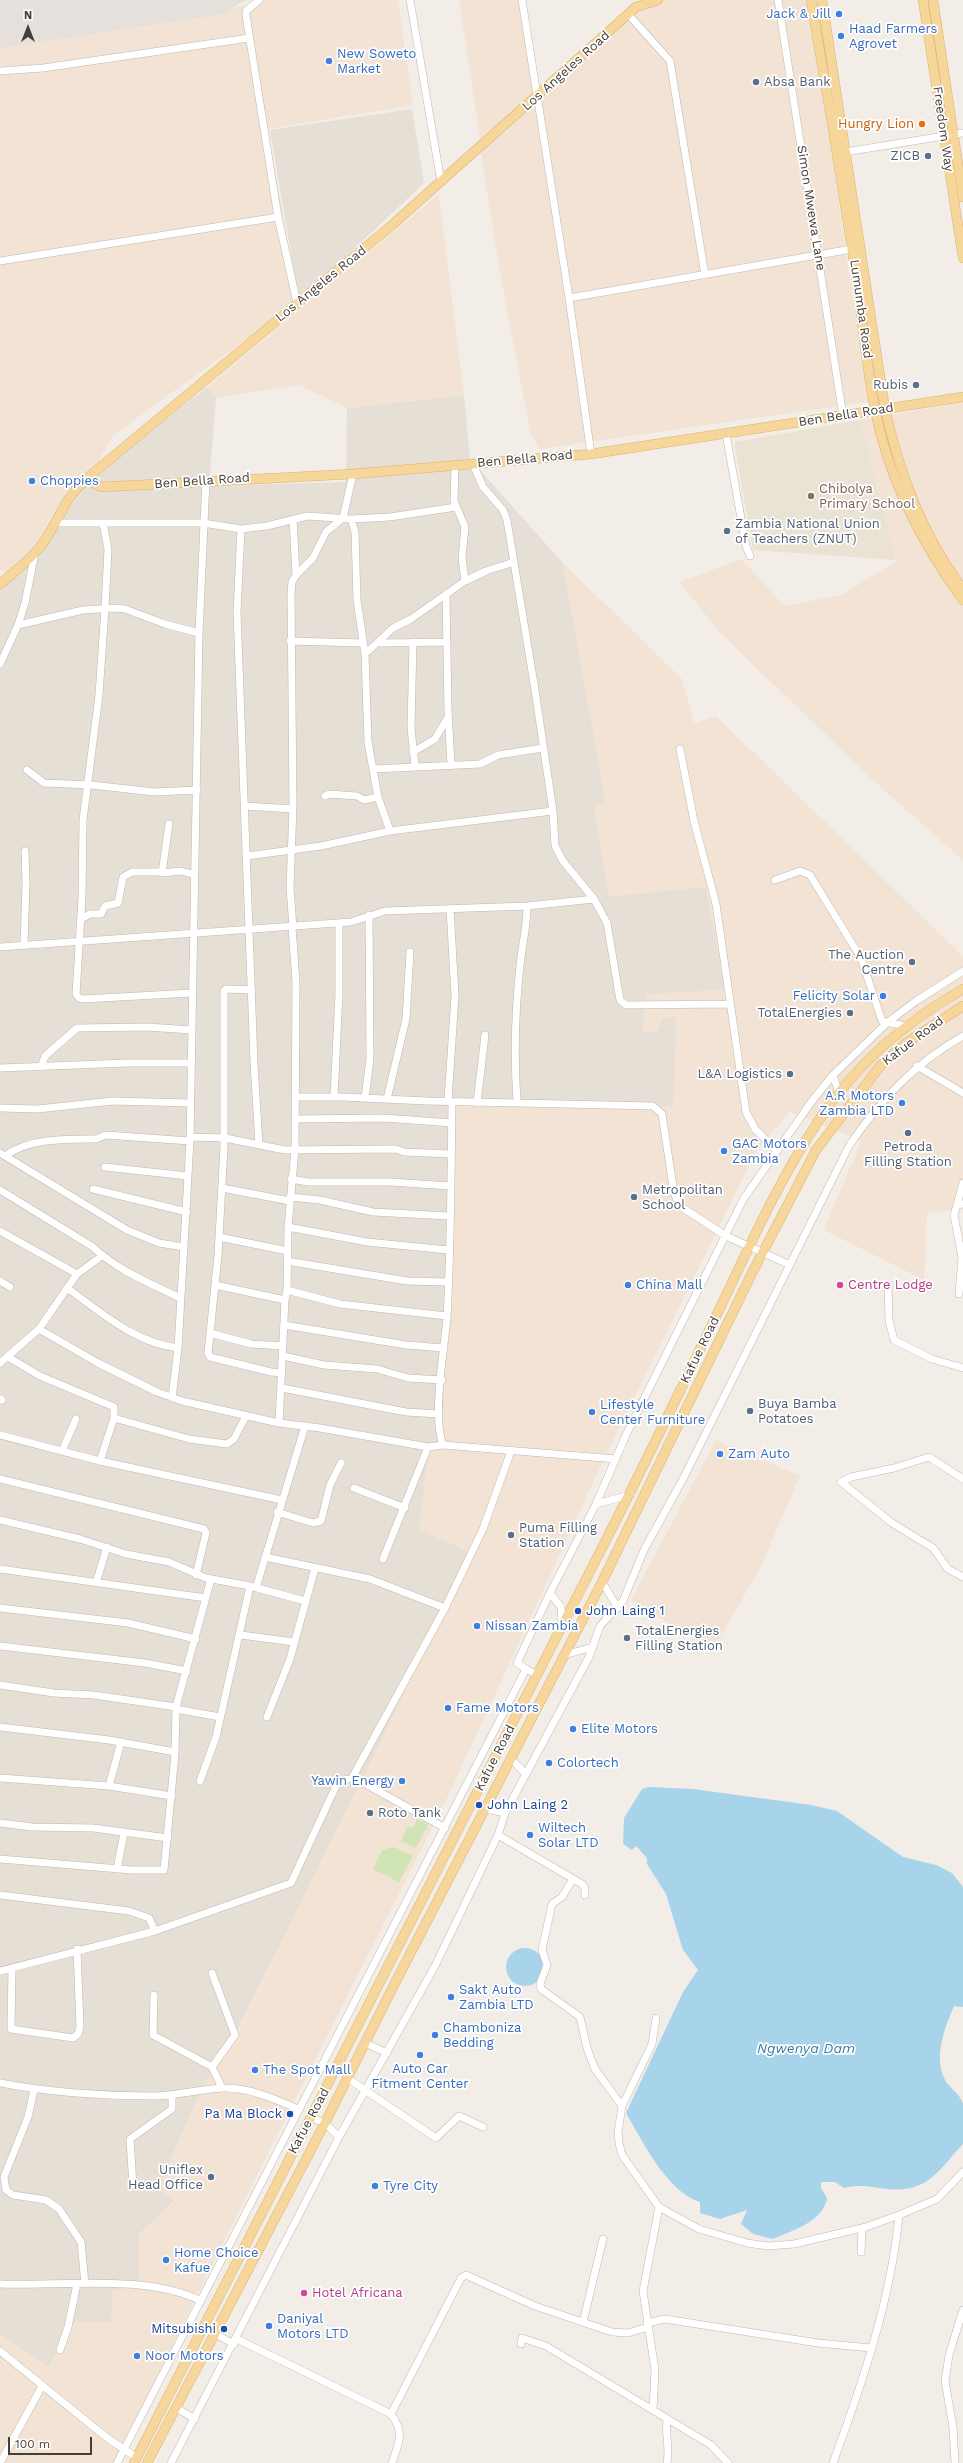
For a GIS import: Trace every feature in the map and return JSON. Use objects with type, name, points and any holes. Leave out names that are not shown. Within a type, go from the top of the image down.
[{"type":"main road","name":"Los Angeles Road","points":[[0,584],[35,553],[55,523],[66,500],[86,480],[441,182],[537,98],[628,14],[639,6],[658,0]]},
{"type":"main road","name":"Lumumba Road","points":[[811,0],[852,249],[876,410],[894,474],[907,506],[943,573],[963,600]]},
{"type":"main road","name":"Lumumba Road","points":[[822,0],[885,409],[896,452],[913,502],[933,544],[963,589]]},
{"type":"main road","name":"Freedom Way","points":[[923,0],[944,136],[959,216],[963,258]]},
{"type":"main road","name":"Freedom Way","points":[[933,0],[963,197]]},
{"type":"main road","name":"Ben Bella Road","points":[[86,480],[101,487],[206,480],[353,474],[591,454],[963,397]]},
{"type":"main road","name":"Kafue Road","points":[[135,2461],[311,2118],[379,1981],[451,1845],[630,1494],[748,1246],[805,1142],[839,1093],[863,1065],[905,1026],[963,989]]},
{"type":"main road","name":"Kafue Road","points":[[147,2463],[325,2123],[602,1582],[763,1253],[816,1150],[880,1066],[906,1043],[963,1006]]},
{"type":"street","points":[[259,0],[246,11],[249,38],[278,217],[297,303]]},
{"type":"street","points":[[410,0],[441,182]]},
{"type":"street","points":[[522,0],[569,298],[591,454]]},
{"type":"street","name":"Simon Mwewa Lane","points":[[778,0],[843,416]]},
{"type":"street","points":[[628,14],[667,56],[670,62],[705,275]]},
{"type":"street","points":[[0,71],[43,68],[249,38]]},
{"type":"street","points":[[845,152],[963,133]]},
{"type":"street","points":[[0,261],[278,217]]},
{"type":"street","points":[[569,298],[852,249]]},
{"type":"street","points":[[726,434],[746,546],[750,556]]},
{"type":"street","points":[[473,464],[483,487],[503,510],[525,618],[553,811],[554,841],[557,852],[594,899],[607,923],[620,1000],[626,1005],[730,1004]]},
{"type":"street","points":[[455,466],[454,501],[466,527],[462,557],[465,581]]},
{"type":"street","points":[[353,474],[347,518],[355,532],[357,600],[365,654],[368,742],[378,797],[390,831]]},
{"type":"street","points":[[172,1398],[178,1348],[190,1139],[190,1063],[194,934],[199,633],[206,480]]},
{"type":"street","points":[[55,523],[203,523],[241,529],[267,526],[293,519],[317,516],[347,518],[390,517],[456,507]]},
{"type":"street","points":[[279,1423],[282,1388],[282,1346],[287,1290],[288,1227],[291,1179],[295,1150],[296,982],[290,888],[293,809],[290,641],[291,593],[292,582],[296,575],[313,558],[326,532],[347,518]]},
{"type":"street","points":[[293,519],[296,575]]},
{"type":"street","points":[[103,523],[108,549],[105,608],[99,695],[87,785],[83,830],[81,919],[76,994],[79,998],[192,993]]},
{"type":"street","points":[[241,529],[238,612],[249,930],[259,1144]]},
{"type":"street","points":[[0,664],[18,625],[30,587],[35,553]]},
{"type":"street","points":[[365,654],[380,642],[393,628],[411,619],[465,581],[486,571],[514,562]]},
{"type":"street","points":[[446,594],[448,717],[451,764]]},
{"type":"street","points":[[18,625],[77,611],[105,608],[125,609],[165,624],[199,633]]},
{"type":"street","points":[[290,641],[363,643]]},
{"type":"street","points":[[380,642],[447,642]]},
{"type":"street","points":[[414,642],[411,728],[415,766]]},
{"type":"street","points":[[414,752],[435,739],[448,717]]},
{"type":"street","points":[[373,769],[451,764],[480,764],[498,755],[543,748]]},
{"type":"street","points":[[680,749],[694,821],[716,904],[746,1112],[755,1129],[777,1151]]},
{"type":"street","points":[[27,770],[44,783],[87,785],[154,792],[197,790]]},
{"type":"street","points":[[324,796],[330,794],[356,796],[364,800],[378,797]]},
{"type":"street","points":[[245,806],[293,809]]},
{"type":"street","points":[[247,856],[328,845],[390,831],[553,811]]},
{"type":"street","points":[[162,872],[169,824]]},
{"type":"street","points":[[24,851],[26,884],[24,944]]},
{"type":"street","points":[[81,919],[90,914],[101,914],[105,906],[118,903],[123,877],[132,872],[162,872],[163,874],[181,871],[195,875]]},
{"type":"street","points":[[776,880],[800,871],[810,875],[860,958],[882,1021],[905,1026]]},
{"type":"street","points":[[0,947],[24,944],[194,934],[339,923],[358,920],[369,915],[385,911],[528,906],[594,899]]},
{"type":"street","points":[[517,1102],[514,1063],[516,1017],[520,968],[524,937],[527,929],[528,906]]},
{"type":"street","points":[[443,1445],[440,1439],[439,1414],[447,1316],[452,1123],[450,1102],[455,995],[450,909]]},
{"type":"street","points":[[365,1098],[370,1059],[369,915]]},
{"type":"street","points":[[334,1097],[339,993],[339,923]]},
{"type":"street","points":[[387,1099],[406,1019],[410,952]]},
{"type":"street","points":[[537,1675],[517,1663],[550,1593],[596,1504],[626,1435],[744,1198],[834,1075],[888,1022],[916,1001],[963,971]]},
{"type":"street","points":[[252,990],[226,989],[224,991],[225,1138],[219,1237],[208,1352],[210,1357],[282,1373]]},
{"type":"street","points":[[41,1067],[45,1056],[77,1028],[147,1027],[191,1030]]},
{"type":"street","points":[[477,1103],[485,1036]]},
{"type":"street","points":[[171,2463],[236,2342],[339,2137],[388,2053],[435,1966],[498,1835],[505,1812],[593,1647],[600,1626],[618,1608],[644,1550],[687,1471],[788,1264],[849,1146],[867,1119],[917,1066],[963,1036]]},
{"type":"street","points":[[0,1068],[127,1062],[190,1063]]},
{"type":"street","points":[[917,1066],[963,1093]]},
{"type":"street","points":[[834,1075],[839,1093]]},
{"type":"street","points":[[295,1097],[657,1107],[662,1114],[676,1201],[680,1206],[726,1236],[788,1264]]},
{"type":"street","points":[[0,1108],[38,1109],[113,1101],[190,1103]]},
{"type":"street","points":[[295,1119],[384,1118],[452,1123]]},
{"type":"street","points":[[2,1154],[15,1148],[31,1144],[96,1139],[106,1135],[190,1139],[225,1138],[277,1149],[295,1150],[396,1150],[410,1153],[451,1154]]},
{"type":"street","points":[[2,1154],[39,1175],[127,1230],[159,1243],[184,1247]]},
{"type":"street","points":[[105,1167],[188,1176]]},
{"type":"street","points":[[291,1179],[308,1182],[391,1182],[450,1186]]},
{"type":"street","points":[[958,1294],[962,1257],[954,1215],[960,1205],[963,1183]]},
{"type":"street","points":[[222,1188],[290,1199],[320,1200],[373,1212],[450,1216]]},
{"type":"street","points":[[93,1189],[187,1212]]},
{"type":"street","points":[[0,1190],[93,1247],[102,1256],[127,1273],[180,1298]]},
{"type":"street","points":[[288,1227],[367,1242],[448,1250]]},
{"type":"street","points":[[0,1230],[77,1274]]},
{"type":"street","points":[[219,1237],[288,1251]]},
{"type":"street","points":[[0,1364],[39,1329],[77,1274],[102,1256]]},
{"type":"street","points":[[287,1261],[407,1281],[448,1282]]},
{"type":"street","points":[[0,1281],[10,1287]]},
{"type":"street","points":[[215,1285],[285,1300]]},
{"type":"street","points":[[888,1285],[889,1321],[894,1340],[932,1359],[963,1368]]},
{"type":"street","points":[[67,1288],[131,1333],[155,1344],[178,1348]]},
{"type":"street","points":[[287,1290],[340,1304],[447,1316]]},
{"type":"street","points":[[284,1325],[406,1345],[444,1348]]},
{"type":"street","points":[[39,1329],[86,1357],[172,1398],[246,1416],[279,1423],[428,1447],[443,1445],[616,1459]]},
{"type":"street","points":[[210,1333],[247,1344],[282,1346]]},
{"type":"street","points":[[283,1356],[324,1365],[377,1369],[408,1378],[442,1380]]},
{"type":"street","points":[[8,1357],[40,1376],[114,1407],[114,1418],[100,1461]]},
{"type":"street","points":[[282,1388],[406,1412],[439,1414]]},
{"type":"street","points":[[114,1418],[177,1436],[227,1444],[234,1439],[246,1416]]},
{"type":"street","points":[[62,1451],[76,1419]]},
{"type":"street","points":[[200,1781],[214,1742],[253,1587],[265,1557],[277,1512],[305,1426]]},
{"type":"street","points":[[0,1435],[100,1461],[282,1500]]},
{"type":"street","points":[[383,1559],[405,1508],[428,1447]]},
{"type":"street","points":[[352,1778],[445,1608],[483,1529],[511,1451]]},
{"type":"street","points":[[963,1479],[929,1457],[894,1468],[851,1477],[841,1482],[892,1523],[933,1548],[948,1569],[963,1577]]},
{"type":"street","points":[[277,1512],[313,1523],[321,1521],[330,1485],[341,1463]]},
{"type":"street","points":[[0,1479],[204,1529],[206,1533],[196,1575]]},
{"type":"street","points":[[354,1488],[405,1508]]},
{"type":"street","points":[[596,1504],[630,1494]]},
{"type":"street","points":[[0,1520],[107,1547],[126,1554],[169,1562],[196,1575],[211,1579],[253,1587],[305,1601]]},
{"type":"street","points":[[96,1583],[107,1547]]},
{"type":"street","points":[[265,1557],[370,1579],[445,1608]]},
{"type":"street","points":[[267,1717],[290,1658],[315,1568]]},
{"type":"street","points":[[0,1569],[206,1598]]},
{"type":"street","points":[[0,1859],[118,1869],[164,1870],[172,1796],[176,1708],[196,1639],[211,1579]]},
{"type":"street","points":[[602,1582],[618,1608]]},
{"type":"street","points":[[550,1593],[561,1607],[562,1627]]},
{"type":"street","points":[[0,1608],[128,1623],[196,1639]]},
{"type":"street","points":[[240,1635],[294,1642]]},
{"type":"street","points":[[0,1646],[145,1663],[187,1671]]},
{"type":"street","points":[[564,1655],[593,1647]]},
{"type":"street","points":[[117,2463],[298,2109],[445,1828],[526,1669]]},
{"type":"street","points":[[0,1685],[54,1693],[94,1694],[220,1717]]},
{"type":"street","points":[[0,1728],[121,1742],[175,1752]]},
{"type":"street","points":[[109,1786],[121,1742]]},
{"type":"street","points":[[511,1759],[526,1774]]},
{"type":"street","points":[[0,1778],[109,1786],[172,1796]]},
{"type":"street","points":[[0,1971],[78,1949],[155,1931],[291,1883],[336,1786],[340,1781],[352,1778],[445,1828]]},
{"type":"street","points":[[485,1809],[505,1812]]},
{"type":"street","points":[[0,1823],[32,1827],[93,1828],[168,1838]]},
{"type":"street","points":[[118,1869],[124,1833]]},
{"type":"street","points":[[498,1835],[582,1884],[585,1888],[585,1895]]},
{"type":"street","points":[[439,1839],[451,1845]]},
{"type":"street","points":[[573,1879],[562,1897],[552,1904],[542,1950],[547,1964],[540,1984],[541,1989],[580,2017],[587,2048],[595,2069],[622,2106]]},
{"type":"street","points":[[0,1895],[129,1911],[149,1918],[155,1931]]},
{"type":"street","points":[[12,1968],[11,2029],[73,2038],[78,2034],[80,2027],[78,1949]]},
{"type":"street","points":[[212,1973],[235,2035],[212,2067]]},
{"type":"street","points":[[154,1994],[153,2035],[212,2067],[222,2088]]},
{"type":"street","points":[[656,2018],[652,2044],[622,2106],[618,2132],[622,2155],[659,2207],[699,2229],[747,2243],[768,2246],[794,2244],[862,2228],[899,2215],[937,2199],[963,2172]]},
{"type":"street","points":[[366,2043],[388,2053]]},
{"type":"street","points":[[347,2078],[436,2138],[459,2116],[483,2127]]},
{"type":"street","points":[[0,2083],[34,2090],[119,2096],[172,2096],[222,2088],[233,2088],[270,2097],[298,2109]]},
{"type":"street","points":[[34,2090],[26,2123],[6,2168],[4,2184],[8,2193],[13,2195],[52,2202],[59,2209],[81,2242],[81,2284],[60,2350]]},
{"type":"street","points":[[134,2185],[130,2139],[172,2110],[172,2096]]},
{"type":"street","points":[[311,2118],[325,2123],[339,2137]]},
{"type":"street","points":[[653,2410],[655,2370],[643,2291],[659,2207]]},
{"type":"street","points":[[832,2463],[872,2348],[890,2273],[899,2215]]},
{"type":"street","points":[[861,2252],[862,2228]]},
{"type":"street","points":[[583,2322],[603,2239]]},
{"type":"street","points":[[391,2414],[461,2278],[466,2275],[535,2306],[612,2332],[628,2333],[666,2318],[818,2343],[872,2348]]},
{"type":"street","points":[[0,2284],[148,2285],[188,2295],[201,2301]]},
{"type":"street","points":[[207,2289],[219,2296]]},
{"type":"street","points":[[955,2463],[953,2427],[945,2381],[949,2355],[963,2310]]},
{"type":"street","points":[[215,2334],[236,2342],[391,2414],[400,2428],[400,2438],[392,2463]]},
{"type":"street","points":[[521,2344],[522,2338],[546,2346],[711,2445],[728,2463]]},
{"type":"street","points":[[0,2351],[124,2450],[135,2461]]},
{"type":"street","points":[[0,2463],[42,2386]]},
{"type":"street","points":[[176,2408],[195,2419]]},
{"type":"street","points":[[667,2419],[667,2434],[670,2449],[667,2463]]},
{"type":"shaded area","points":[[0,0],[245,0],[223,14],[0,48]]},
{"type":"shaded area","points":[[257,0],[398,0],[413,105],[267,129],[299,301],[113,435],[84,488],[47,538],[7,574],[0,569],[0,47],[244,6],[245,13]]},
{"type":"shaded area","points":[[459,0],[519,0],[533,94],[484,138],[480,138]]},
{"type":"shaded area","points":[[663,0],[809,0],[868,402],[540,449],[531,436],[499,267],[480,148],[638,7]]},
{"type":"shaded area","points":[[412,109],[424,183],[299,301],[270,130]]},
{"type":"shaded area","points":[[439,194],[464,395],[347,408],[299,385],[216,398],[207,387]]},
{"type":"shaded area","points":[[207,387],[216,398],[209,486],[346,482],[347,408],[464,395],[470,459],[563,563],[606,804],[594,805],[609,896],[706,887],[725,990],[663,1018],[677,1016],[674,1107],[452,1105],[443,1437],[468,1552],[383,1737],[158,2190],[175,2200],[139,2234],[139,2280],[121,2290],[111,2323],[62,2341],[49,2368],[0,2334],[0,580],[47,538],[84,488],[109,464]]},
{"type":"shaded area","points":[[963,402],[963,860],[875,782],[721,634],[679,582],[742,559],[784,606],[842,595],[895,562],[861,420]]},
{"type":"shaded area","name":"Chibolya Primary School","points":[[861,420],[895,560],[753,550],[734,442]]},
{"type":"shaded area","points":[[563,563],[682,679],[694,723],[716,716],[963,956],[963,1209],[927,1213],[924,1280],[824,1230],[861,1141],[790,1112],[757,1150],[601,1465],[450,1792],[192,2305],[116,2463],[0,2463],[0,2334],[49,2368],[62,2341],[75,2321],[111,2323],[112,2290],[121,2289],[139,2280],[139,2234],[175,2201],[157,2190],[202,2087],[235,2038],[383,1737],[468,1552],[419,1529],[428,1452],[443,1437],[452,1104],[673,1107],[677,1017],[663,1018],[657,1032],[643,1032],[646,994],[725,990],[706,887],[609,896],[594,805],[606,804]]},
{"type":"shaded area","points":[[716,1440],[800,1476],[761,1566],[713,1650],[631,1600]]},
{"type":"green space","points":[[417,1819],[428,1824],[416,1848],[401,1841],[408,1826],[413,1828]]},
{"type":"green space","points":[[394,1847],[413,1856],[399,1882],[373,1869],[382,1850]]},
{"type":"water","name":"Ngwenya Dam","points":[[649,1787],[693,1789],[811,1805],[837,1811],[903,1857],[936,1865],[952,1873],[963,1887],[963,2007],[954,2006],[944,2033],[940,2052],[940,2062],[945,2080],[962,2100],[963,2144],[931,2178],[922,2184],[901,2189],[861,2186],[844,2188],[835,2182],[821,2182],[821,2188],[827,2198],[820,2213],[806,2224],[773,2239],[753,2234],[741,2224],[747,2210],[720,2219],[700,2213],[700,2202],[677,2188],[657,2165],[626,2113],[683,1992],[698,1970],[683,1950],[666,1894],[647,1864],[647,1858],[636,1846],[632,1850],[623,1844],[624,1818],[642,1789]]},
{"type":"water","points":[[525,1948],[538,1954],[544,1967],[538,1980],[525,1986],[512,1980],[506,1967],[512,1954]]},
{"type":"place","name":"Jack & Jill","points":[[839,14]]},
{"type":"place","name":"Haad Farmers Agrovet","points":[[841,36]]},
{"type":"place","name":"New Soweto Market","points":[[329,61]]},
{"type":"place","name":"Absa Bank","points":[[756,82]]},
{"type":"place","name":"Hungry Lion","points":[[922,124]]},
{"type":"place","name":"ZICB","points":[[928,156]]},
{"type":"place","name":"Rubis","points":[[916,385]]},
{"type":"place","name":"Choppies","points":[[32,481]]},
{"type":"place","name":"Chibolya Primary School","points":[[811,496]]},
{"type":"place","name":"Zambia National Union of Teachers (ZNUT)","points":[[727,531]]},
{"type":"place","name":"The Auction Centre","points":[[912,962]]},
{"type":"place","name":"Felicity Solar","points":[[883,996]]},
{"type":"place","name":"TotalEnergies","points":[[850,1013]]},
{"type":"place","name":"L&A Logistics","points":[[790,1074]]},
{"type":"place","name":"A.R Motors Zambia LTD","points":[[902,1103]]},
{"type":"place","name":"Petroda Filling Station","points":[[908,1133]]},
{"type":"place","name":"GAC Motors Zambia","points":[[724,1151]]},
{"type":"place","name":"Metropolitan School","points":[[634,1197]]},
{"type":"place","name":"China Mall","points":[[628,1285]]},
{"type":"place","name":"Centre Lodge","points":[[840,1285]]},
{"type":"place","name":"Buya Bamba Potatoes","points":[[750,1411]]},
{"type":"place","name":"Lifestyle Center Furniture","points":[[592,1412]]},
{"type":"place","name":"Zam Auto","points":[[720,1454]]},
{"type":"place","name":"Puma Filling Station","points":[[511,1535]]},
{"type":"place","name":"John Laing 1","points":[[578,1611]]},
{"type":"place","name":"Nissan Zambia","points":[[477,1626]]},
{"type":"place","name":"TotalEnergies Filling Station","points":[[627,1638]]},
{"type":"place","name":"Fame Motors","points":[[448,1708]]},
{"type":"place","name":"Elite Motors","points":[[573,1729]]},
{"type":"place","name":"Colortech","points":[[549,1763]]},
{"type":"place","name":"Yawin Energy","points":[[402,1781]]},
{"type":"place","name":"John Laing 2","points":[[479,1805]]},
{"type":"place","name":"Roto Tank","points":[[370,1813]]},
{"type":"place","name":"Wiltech Solar LTD","points":[[530,1835]]},
{"type":"place","name":"Sakt Auto Zambia LTD","points":[[451,1997]]},
{"type":"place","name":"Chamboniza Bedding","points":[[435,2035]]},
{"type":"place","name":"Auto Car Fitment Center","points":[[420,2055]]},
{"type":"place","name":"The Spot Mall","points":[[255,2070]]},
{"type":"place","name":"Pa Ma Block","points":[[290,2114]]},
{"type":"place","name":"Uniflex Head Office","points":[[211,2177]]},
{"type":"place","name":"Tyre City","points":[[375,2186]]},
{"type":"place","name":"Home Choice Kafue","points":[[166,2260]]},
{"type":"place","name":"Hotel Africana","points":[[304,2293]]},
{"type":"place","name":"Daniyal Motors LTD","points":[[269,2326]]},
{"type":"place","name":"Mitsubishi","points":[[224,2329]]},
{"type":"place","name":"Noor Motors","points":[[137,2356]]}]
